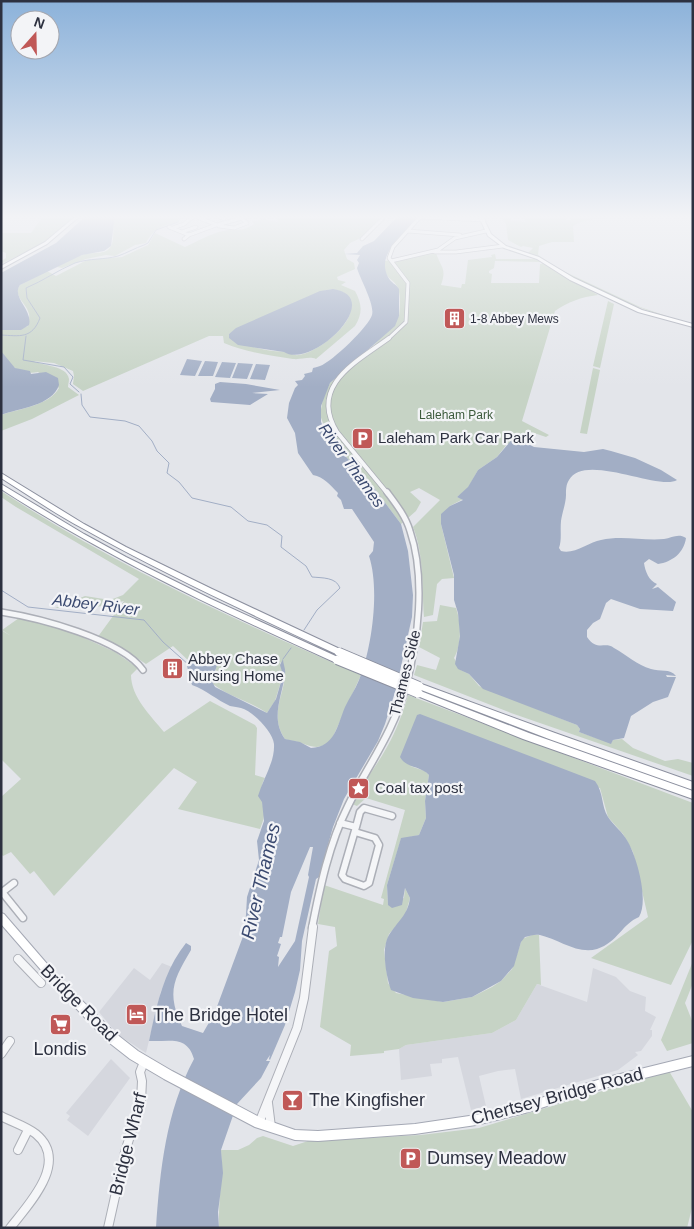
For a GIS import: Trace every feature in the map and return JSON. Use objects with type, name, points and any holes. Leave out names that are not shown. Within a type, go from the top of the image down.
[{"type":"highway","points":[[1,475],[51,507],[132,551],[338,656]]},
{"type":"highway","points":[[1,486],[61,523],[150,571],[243,617],[535,739],[693,795]]},
{"type":"highway","points":[[419,690],[693,786]]},
{"type":"main road","points":[[560,272],[572,280],[640,311],[693,326]]},
{"type":"main road","name":"Bridge Road","points":[[1,917],[41,964],[111,1037],[144,1061],[245,1116]]},
{"type":"main road","name":"Chertsey Bridge Road","points":[[245,1116],[271,1128],[295,1135],[318,1136],[415,1129],[476,1120],[525,1108],[604,1083],[693,1060]]},
{"type":"street","name":"Thames Side","points":[[259,1123],[298,1031],[314,918],[330,853],[340,823],[357,786],[391,729],[415,646],[418,615],[414,557],[410,532],[399,511],[385,491],[340,438],[332,424],[329,413],[332,385],[344,373],[400,329],[407,319],[408,283],[399,272]]},
{"type":"street","points":[[1,612],[67,628],[117,649],[139,662],[143,670]]},
{"type":"street","points":[[340,823],[355,829],[375,838],[379,845],[369,883],[364,886],[345,879],[342,875],[355,829],[360,812],[364,808],[392,816]]},
{"type":"street","points":[[14,883],[2,893],[23,918]]},
{"type":"street","points":[[18,959],[41,983]]},
{"type":"street","points":[[31,972],[41,964]]},
{"type":"street","name":"Bridge Wharf","points":[[108,1228],[125,1152],[142,1101],[140,1072],[144,1061]]},
{"type":"street","points":[[268,1098],[271,1128]]},
{"type":"street","points":[[1,1116],[37,1135],[48,1146],[51,1164],[48,1174],[10,1228]]},
{"type":"street","points":[[18,1150],[28,1130]]},
{"type":"shaded area","points":[[162,963],[172,967],[161,991],[146,1053],[117,1034],[99,1012],[134,968],[150,980]]},
{"type":"shaded area","points":[[593,968],[616,977],[630,991],[646,997],[645,1011],[656,1017],[650,1030],[652,1030],[652,1036],[641,1051],[635,1052],[638,1055],[618,1070],[521,1099],[515,1069],[479,1076],[486,1106],[471,1110],[458,1057],[442,1059],[442,1063],[430,1064],[432,1076],[401,1080],[399,1049],[406,1045],[492,1033],[516,1020],[537,984],[587,1002]]},
{"type":"shaded area","points":[[111,1059],[130,1078],[88,1136],[67,1120],[70,1116],[66,1113]]},
{"type":"green space","points":[[44,272],[49,272],[56,276],[63,272],[347,272],[337,277],[338,280],[346,282],[341,285],[355,291],[361,308],[355,326],[316,359],[293,359],[258,353],[224,343],[223,336],[209,336],[83,391],[73,384],[73,371],[54,363],[33,361],[64,371],[69,379],[68,387],[79,395],[32,419],[1,431],[1,415],[41,403],[59,388],[38,372],[26,372],[15,368],[1,350],[1,330],[17,330],[28,326],[28,310],[18,293],[20,285]],"holes":[[[326,290],[336,290],[347,295],[349,298],[351,307],[349,316],[336,334],[307,353],[297,355],[262,349],[249,345],[229,334],[236,329]]]},
{"type":"green space","name":"Laleham Park","points":[[386,272],[443,272],[441,285],[461,288],[462,284],[465,284],[466,272],[489,272],[492,274],[491,283],[539,283],[540,272],[559,272],[598,295],[575,300],[555,311],[522,421],[549,435],[546,437],[531,432],[525,435],[532,440],[531,443],[507,444],[497,457],[478,470],[468,488],[457,497],[463,499],[450,506],[441,524],[454,578],[442,579],[437,584],[433,615],[424,617],[421,560],[417,537],[413,527],[440,500],[419,488],[410,492],[421,502],[416,511],[401,524],[368,480],[329,439],[320,415],[323,398],[330,383],[374,345],[399,316],[399,291]]},
{"type":"green space","points":[[566,272],[640,307],[693,325],[651,312],[585,284]]},
{"type":"green space","points":[[608,301],[614,304],[600,368],[593,366]]},
{"type":"green space","points":[[593,368],[600,370],[587,434],[580,433]]},
{"type":"green space","points":[[1,491],[132,568],[222,613],[361,675],[331,741],[323,746],[316,747],[285,739],[278,718],[278,708],[284,681],[284,672],[280,662],[283,675],[275,701],[267,713],[213,684],[216,669],[211,659],[209,666],[191,663],[173,646],[146,664],[120,647],[97,638],[124,601],[92,608],[55,608],[85,596],[110,600],[123,595],[139,579],[16,507],[1,497]]},
{"type":"green space","points":[[440,605],[456,608],[460,633],[457,652],[454,658],[461,670],[469,674],[479,686],[577,725],[580,729],[579,732],[611,743],[613,740],[622,739],[633,748],[665,761],[678,759],[693,763],[693,776],[511,713],[414,675],[417,665],[436,670],[440,658],[419,647],[423,622],[437,621]]},
{"type":"green space","points":[[19,618],[58,626],[115,652],[138,668],[131,675],[134,691],[143,706],[164,732],[210,701],[255,725],[257,728],[255,775],[265,778],[261,791],[264,816],[260,829],[178,809],[197,782],[174,768],[54,896],[34,871],[30,874],[11,852],[3,856],[1,854],[1,797],[21,779],[1,759],[1,630],[11,636],[2,630]]},
{"type":"green space","points":[[408,695],[693,803],[693,940],[671,985],[591,958],[648,917],[633,852],[623,834],[608,817],[600,788],[410,766],[425,771],[429,775],[425,801],[426,818],[419,835],[401,839],[387,885],[388,905],[404,898],[405,888],[410,898],[405,916],[389,934],[384,950],[388,983],[396,993],[443,1002],[472,997],[501,981],[512,969],[522,939],[532,935],[539,935],[541,985],[537,984],[516,1020],[492,1033],[406,1045],[399,1049],[384,1051],[384,1053],[350,1056],[351,1045],[320,1027],[329,951],[337,946],[335,927],[318,924],[324,885],[383,905],[384,899],[381,898],[405,810],[366,798],[357,806],[352,804],[390,741]]},
{"type":"green space","points":[[693,961],[693,983],[685,1003],[693,1023],[693,1043],[667,1051],[661,1040]]},
{"type":"green space","points":[[669,1071],[693,1112],[693,1204],[687,1228],[219,1228],[221,1150],[238,1150],[263,1136],[293,1146],[308,1141],[421,1135],[479,1128]]},
{"type":"water","points":[[46,272],[20,285],[18,294],[29,319],[29,325],[21,330],[1,330],[1,273]]},
{"type":"water","name":"River Thames","points":[[359,272],[386,272],[391,281],[399,289],[399,316],[395,326],[330,383],[321,406],[321,422],[329,439],[368,480],[401,524],[408,551],[413,595],[412,617],[396,689],[378,741],[344,799],[333,827],[319,877],[316,879],[302,941],[300,970],[285,1025],[270,1060],[270,1055],[266,1061],[270,1061],[261,1078],[237,1104],[221,1150],[223,1173],[218,1212],[219,1228],[156,1228],[166,1141],[177,1099],[194,1059],[187,1046],[177,1041],[149,1041],[155,1015],[166,977],[186,943],[191,946],[191,950],[176,978],[173,995],[174,1004],[182,1026],[203,1033],[215,1012],[245,931],[247,897],[259,860],[257,841],[264,821],[262,802],[258,796],[271,764],[274,751],[273,739],[270,734],[251,713],[230,706],[192,685],[187,666],[191,663],[209,666],[211,663],[209,657],[211,656],[217,665],[212,681],[215,687],[267,713],[276,699],[283,675],[280,665],[283,659],[285,672],[278,707],[278,723],[285,739],[300,742],[311,748],[319,747],[330,740],[337,728],[364,667],[368,652],[374,601],[374,585],[369,556],[373,551],[374,542],[352,509],[344,509],[341,500],[337,496],[338,493],[324,479],[313,475],[298,453],[295,433],[287,418],[289,403],[298,385],[295,381],[302,380],[305,376],[304,374],[312,372],[313,368],[326,363],[357,335],[372,315],[369,298]],"holes":[[[310,847],[313,847],[295,941],[278,967],[279,957],[277,956],[281,944],[278,943],[280,937],[282,937],[291,892]]]},
{"type":"water","points":[[333,289],[348,295],[352,305],[349,317],[326,342],[311,351],[296,355],[238,345],[229,338],[229,334],[236,328],[320,291]]},
{"type":"water","points":[[1,351],[15,368],[30,371],[31,374],[46,372],[58,378],[59,385],[50,398],[1,415]]},
{"type":"water","points":[[187,359],[202,361],[195,376],[180,375]]},
{"type":"water","points":[[205,361],[218,362],[213,376],[198,376]]},
{"type":"water","points":[[222,362],[236,363],[230,378],[215,377]]},
{"type":"water","points":[[238,363],[253,364],[247,379],[232,378]]},
{"type":"water","points":[[256,364],[270,365],[265,380],[250,379]]},
{"type":"water","points":[[220,382],[280,390],[252,393],[268,394],[250,405],[211,402],[210,399],[215,389],[215,384]]},
{"type":"water","points":[[514,437],[534,447],[584,452],[603,449],[611,451],[635,458],[677,480],[668,482],[655,481],[605,471],[590,470],[577,472],[567,485],[561,521],[559,548],[561,551],[576,550],[596,541],[609,539],[664,539],[678,536],[686,538],[683,548],[672,559],[658,564],[649,559],[644,563],[648,575],[657,584],[652,589],[658,587],[676,602],[673,611],[640,609],[611,599],[606,603],[600,619],[587,630],[587,637],[594,644],[611,646],[646,667],[654,670],[668,671],[676,676],[666,675],[667,677],[676,677],[668,697],[653,702],[631,716],[624,738],[613,740],[611,744],[579,732],[580,729],[577,725],[483,689],[469,674],[458,669],[455,664],[460,636],[458,613],[454,600],[454,575],[441,524],[441,514],[450,506],[463,500],[457,497],[468,487],[478,470],[497,457]]},
{"type":"water","points":[[420,714],[595,781],[600,790],[606,813],[626,838],[635,858],[641,879],[643,900],[639,917],[628,924],[610,942],[597,949],[583,950],[540,935],[525,937],[521,942],[514,966],[501,981],[472,997],[443,1002],[413,998],[391,990],[387,977],[385,947],[389,935],[405,914],[410,898],[405,888],[402,905],[392,908],[388,905],[387,885],[401,838],[419,835],[426,818],[425,801],[429,775],[406,763],[400,757],[417,715]]},
{"type":"waterway","name":"Abbey River","points":[[1,335],[20,336],[33,330],[40,318],[27,298],[26,288],[57,272]]},
{"type":"waterway","points":[[26,336],[23,360],[64,367],[73,377],[70,384],[79,392]]},
{"type":"waterway","points":[[81,394],[82,405],[90,417],[125,421],[139,426],[152,441],[157,451],[169,463],[167,473],[179,482],[192,498],[231,507],[248,521],[267,525],[282,536],[281,547],[306,566],[312,577],[332,580],[338,584],[340,588],[317,610],[304,630]]},
{"type":"waterway","name":"Abbey River","points":[[1,590],[28,607],[144,620],[163,642],[189,665]]},
{"type":"waterway","points":[[283,659],[291,648]]},
{"type":"place","name":"1-8 Abbey Mews","points":[[454,319]]},
{"type":"place","name":"Laleham Park Car Park","points":[[362,438]]},
{"type":"place","name":"Abbey Chase Nursing Home","points":[[172,668]]},
{"type":"place","name":"Coal tax post","points":[[359,788]]},
{"type":"place","name":"The Bridge Hotel","points":[[137,1015]]},
{"type":"place","name":"Londis","points":[[60,1024]]},
{"type":"place","name":"The Kingfisher","points":[[293,1100]]},
{"type":"place","name":"Dumsey Meadow","points":[[411,1158]]}]
